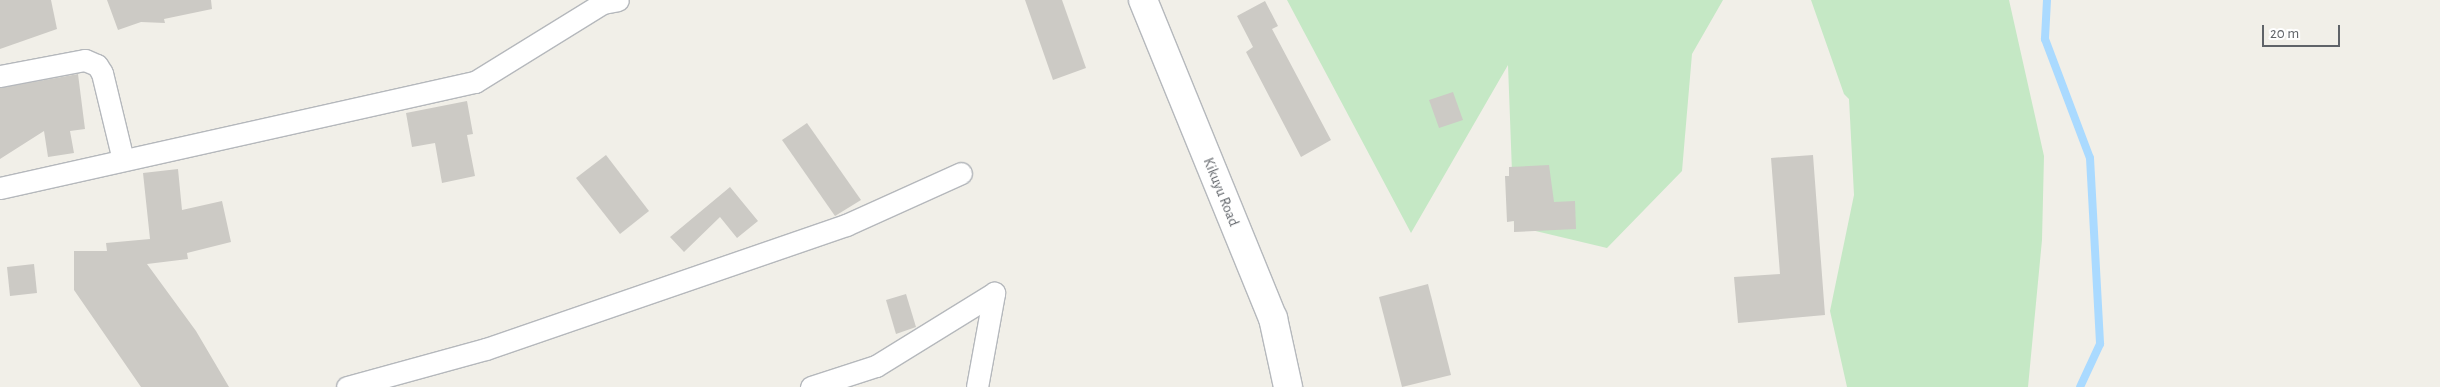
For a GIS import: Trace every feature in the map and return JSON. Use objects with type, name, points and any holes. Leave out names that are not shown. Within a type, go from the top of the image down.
[{"type":"main road","name":"Kikuyu Road","points":[[1143,0],[1273,318],[1288,387]]},
{"type":"street","points":[[0,188],[475,82],[603,3],[618,0]]},
{"type":"street","points":[[0,76],[85,60],[97,65],[102,73],[122,160]]},
{"type":"street","points":[[347,387],[486,349],[837,228],[961,173]]},
{"type":"street","points":[[811,387],[876,366],[994,292],[977,387]]},
{"type":"green space","points":[[1287,0],[1723,0],[1692,54],[1682,171],[1607,248],[1514,226],[1508,65],[1411,233]]},
{"type":"green space","points":[[1811,0],[2009,0],[2044,156],[2042,240],[2028,387],[1847,387],[1830,311],[1854,195],[1849,99],[1844,94]]},
{"type":"building","points":[[0,0],[51,0],[57,29],[0,49]]},
{"type":"building","points":[[107,0],[211,0],[212,9],[164,19],[165,23],[141,22],[118,30]]},
{"type":"building","points":[[1025,0],[1062,0],[1086,68],[1053,80]]},
{"type":"building","points":[[1265,1],[1278,26],[1272,29],[1331,140],[1301,157],[1246,52],[1253,47],[1237,16]]},
{"type":"building","points":[[78,74],[85,129],[70,131],[74,153],[48,157],[44,131],[0,159],[0,88]]},
{"type":"building","points":[[1453,92],[1463,120],[1439,128],[1429,100]]},
{"type":"building","points":[[467,101],[473,134],[467,135],[475,176],[442,183],[435,143],[412,147],[406,113]]},
{"type":"building","points":[[807,123],[861,200],[835,216],[782,140]]},
{"type":"building","points":[[606,155],[649,211],[620,234],[576,178]]},
{"type":"building","points":[[1813,155],[1825,315],[1738,323],[1734,277],[1780,274],[1771,158]]},
{"type":"building","points":[[1549,165],[1554,202],[1575,201],[1576,229],[1514,232],[1514,221],[1507,222],[1505,176],[1509,176],[1509,167]]},
{"type":"building","points":[[178,169],[182,210],[222,201],[231,242],[187,253],[188,259],[147,264],[196,331],[229,387],[141,387],[74,290],[74,251],[107,251],[106,243],[150,239],[143,173]]},
{"type":"building","points":[[730,187],[758,221],[737,238],[720,217],[684,252],[670,237]]},
{"type":"building","points":[[34,264],[37,293],[10,296],[7,267]]},
{"type":"building","points":[[1428,284],[1451,375],[1402,387],[1379,297]]},
{"type":"building","points":[[906,294],[916,327],[896,334],[886,300]]},
{"type":"waterway","points":[[2047,0],[2045,39],[2090,158],[2100,344],[2080,387]]}]
